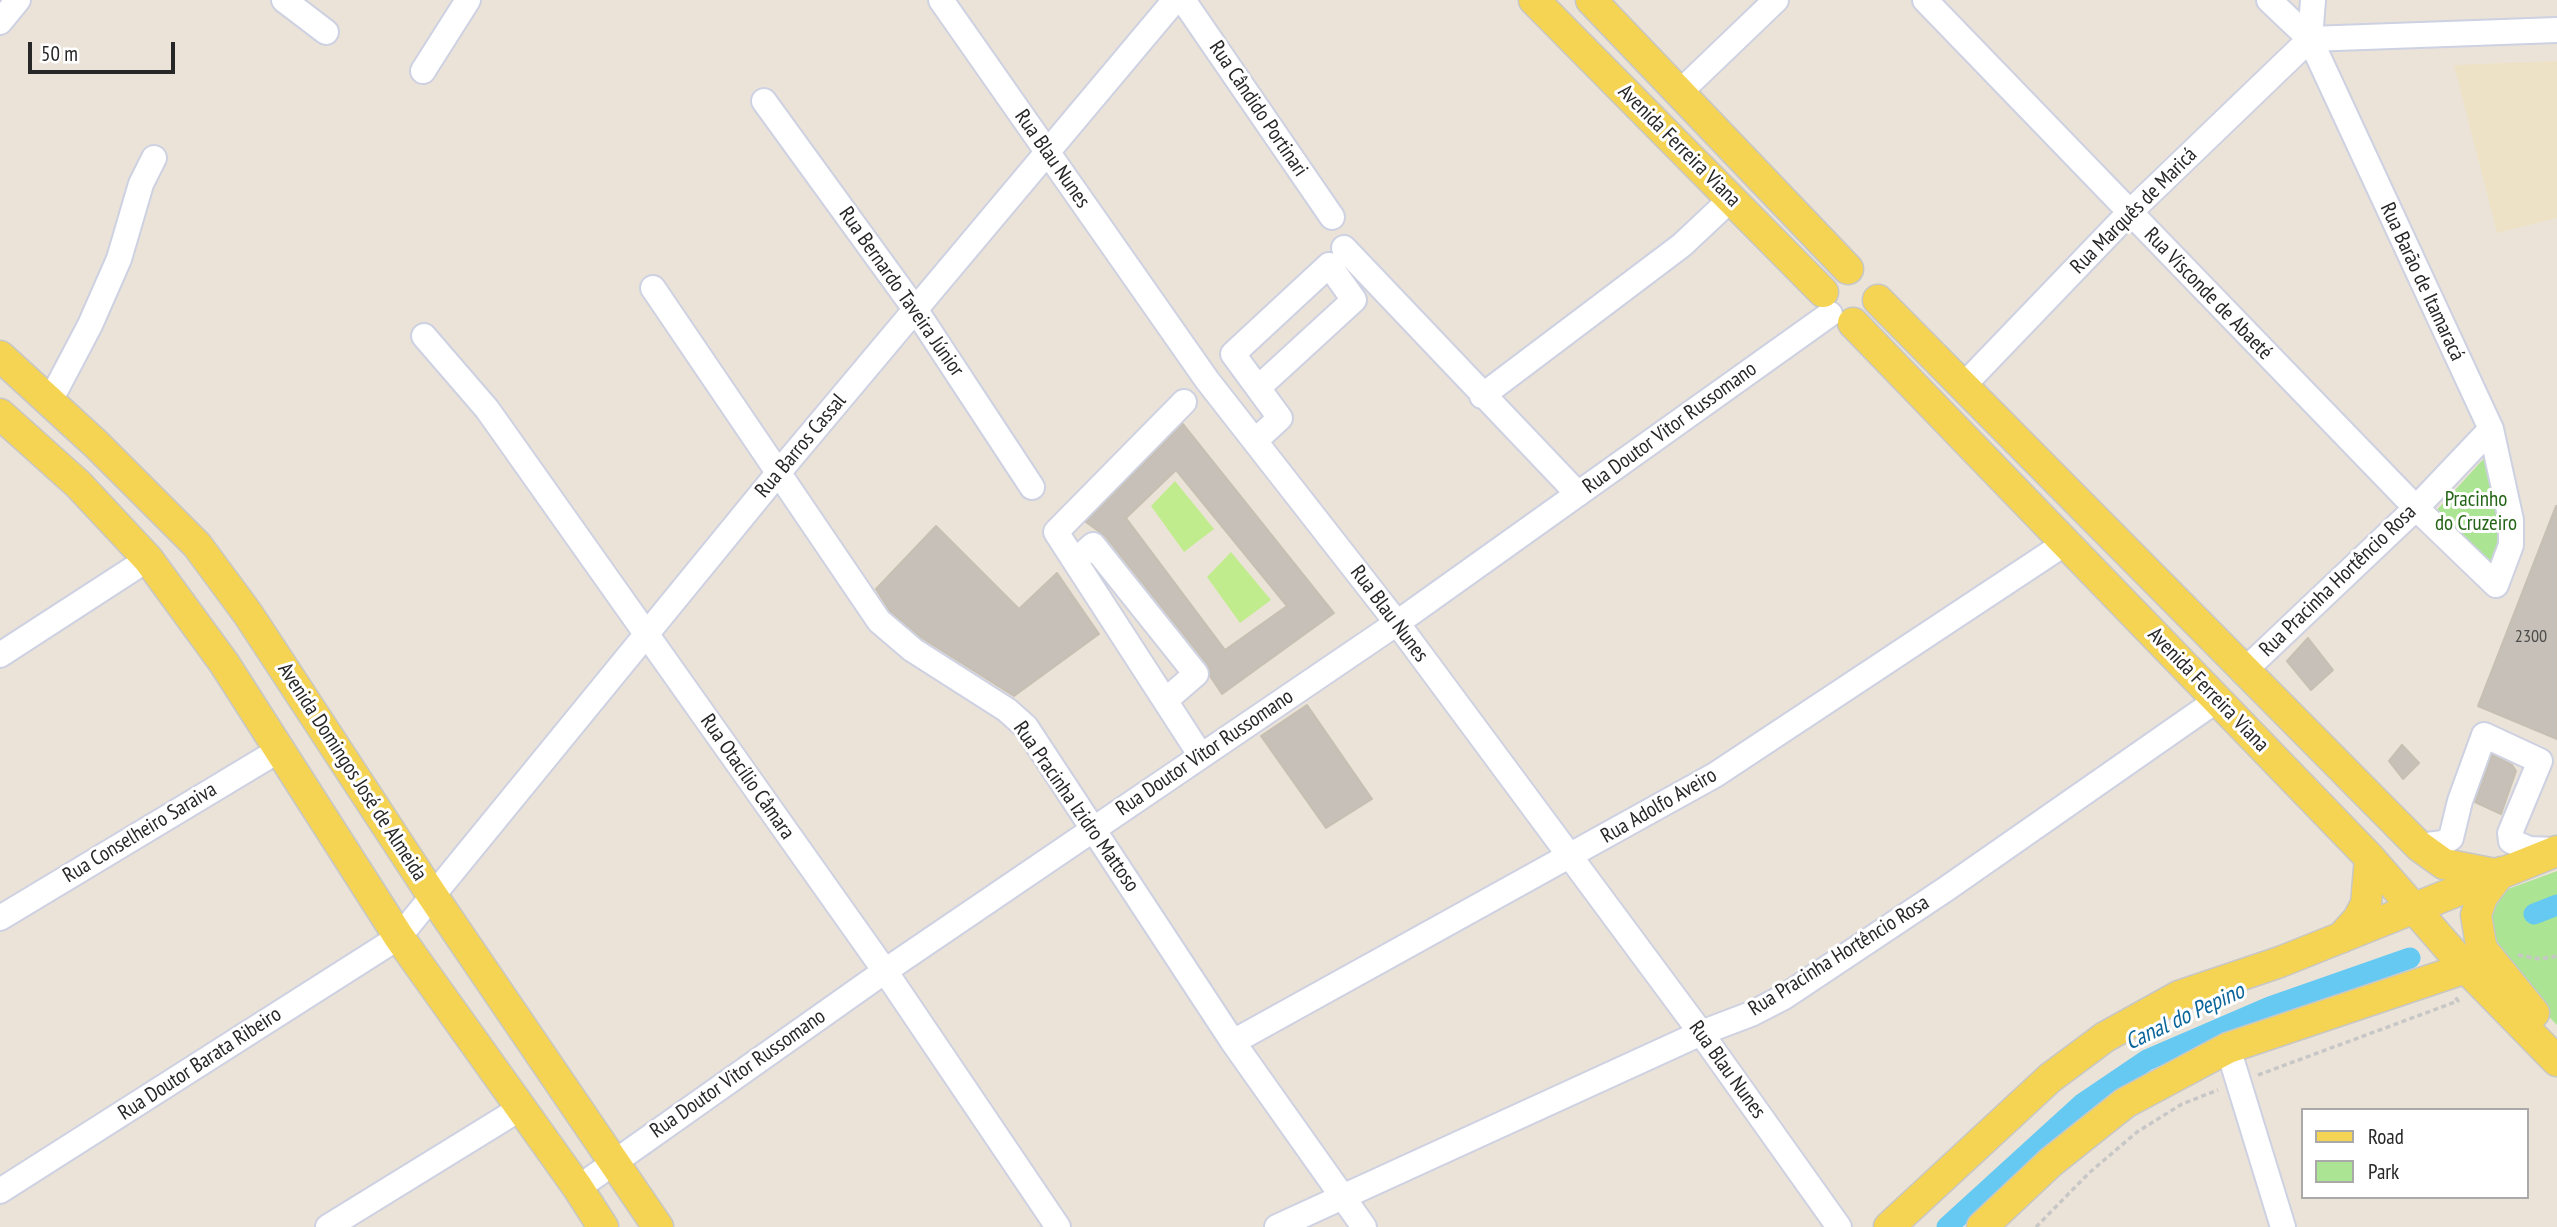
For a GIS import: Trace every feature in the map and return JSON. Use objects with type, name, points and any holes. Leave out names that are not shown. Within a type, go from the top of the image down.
[{"type":"main road","name":"Avenida Ferreira Viana","points":[[1534,0],[1732,198],[1835,310],[2067,542],[2370,858],[2466,968],[2556,1060]]},
{"type":"main road","name":"Avenida Ferreira Viana","points":[[1591,0],[1848,269]]},
{"type":"main road","points":[[1848,269],[1857,270],[1870,277],[1878,300],[1871,314],[1835,310],[1830,278],[1848,269]]},
{"type":"main road","name":"Avenida Ferreira Viana","points":[[1878,300],[2243,672],[2419,846],[2444,864],[2498,873]]},
{"type":"main road","name":"Avenida Domingos José de Almeida","points":[[0,356],[96,444],[197,545],[248,614],[432,895],[657,1227]]},
{"type":"main road","points":[[0,414],[78,484],[148,559],[224,663],[399,937],[603,1227]]},
{"type":"main road","points":[[1889,1227],[2050,1078],[2105,1037],[2179,996],[2341,938],[2557,851]]},
{"type":"main road","points":[[2341,938],[2358,919],[2366,904],[2370,858]]},
{"type":"main road","points":[[2498,873],[2482,897],[2476,915],[2482,949],[2542,1023],[2556,1060]]},
{"type":"main road","points":[[1982,1227],[2051,1162],[2125,1102],[2228,1048],[2466,968]]},
{"type":"street","points":[[0,22],[18,0]]},
{"type":"street","points":[[284,0],[327,32]]},
{"type":"street","points":[[423,71],[468,0]]},
{"type":"street","name":"Rua Blau Nunes","points":[[942,0],[1207,380],[1396,623],[1701,1033],[1839,1227]]},
{"type":"street","name":"Rua Barros Cassal","points":[[432,895],[779,472],[1175,0]]},
{"type":"street","name":"Rua Cândido Portinari","points":[[1183,0],[1332,217]]},
{"type":"street","points":[[1678,94],[1776,0]]},
{"type":"street","name":"Rua Visconde de Abaeté","points":[[1924,0],[2416,508],[2496,585]]},
{"type":"street","name":"Rua Barão de Itamaracá","points":[[2269,0],[2310,39],[2491,429],[2511,520],[2511,545],[2496,585]]},
{"type":"street","points":[[2313,0],[2310,39],[2554,32]]},
{"type":"street","name":"Rua Marquês de Maricá","points":[[1962,387],[2130,213],[2310,39]]},
{"type":"street","name":"Rua Bernardo Taveira Júnior","points":[[764,101],[915,309],[1032,487]]},
{"type":"street","points":[[49,403],[90,325],[119,259],[141,184],[154,158]]},
{"type":"street","points":[[1482,396],[1682,245],[1732,198]]},
{"type":"street","points":[[1344,248],[1578,494]]},
{"type":"street","points":[[1255,441],[1280,418],[1233,354],[1329,265],[1354,300],[1258,388]]},
{"type":"street","name":"Rua Pracinha Izidro Mattoso","points":[[653,288],[879,621],[913,650],[1007,710],[1026,727],[1233,1042],[1364,1227]]},
{"type":"street","name":"Rua Doutor Vitor Russomano","points":[[578,1188],[885,971],[1396,623],[1835,310]]},
{"type":"street","name":"Rua Otacílio Câmara","points":[[424,336],[487,409],[885,971],[1058,1227]]},
{"type":"street","points":[[1184,402],[1056,532],[1201,756]]},
{"type":"street","name":"Rua Pracinha Hortêncio Rosa","points":[[2243,672],[2416,508],[2491,429]]},
{"type":"street","name":"Rua Adolfo Aveiro","points":[[1233,1042],[1715,775],[2067,542]]},
{"type":"street","points":[[1075,561],[1093,545],[1196,674],[1166,701]]},
{"type":"street","points":[[0,655],[148,559]]},
{"type":"street","name":"Rua Pracinha Hortêncio Rosa","points":[[1277,1227],[1701,1033],[1751,1014],[1784,996],[1946,889],[2217,700]]},
{"type":"street","points":[[2419,846],[2443,843],[2451,838],[2484,735],[2540,761],[2510,833],[2511,841],[2529,849],[2557,851]]},
{"type":"street","name":"Rua Conselheiro Saraiva","points":[[0,918],[281,749]]},
{"type":"street","name":"Rua Doutor Barata Ribeiro","points":[[0,1191],[399,937],[432,895]]},
{"type":"street","points":[[2228,1048],[2283,1227]]},
{"type":"street","points":[[328,1227],[520,1108]]},
{"type":"path","points":[[2540,959],[2557,956]]},
{"type":"shaded area","points":[[2557,61],[2557,218],[2497,233],[2454,65]]},
{"type":"green space","name":"Pracinho do Cruzeiro","points":[[2488,454],[2508,518],[2491,569],[2436,511]]},
{"type":"green space","points":[[1175,481],[1214,529],[1184,552],[1151,506]]},
{"type":"green space","points":[[1231,552],[1271,600],[1240,623],[1207,577]]},
{"type":"green space","points":[[2557,871],[2557,1025],[2513,979],[2487,929],[2492,895]]},
{"type":"building","points":[[1183,424],[1334,613],[1222,694],[1210,676],[1208,665],[1105,536],[1086,522]],"holes":[[[1176,470],[1287,606],[1225,650],[1126,518]]]},
{"type":"building","points":[[2557,506],[2557,739],[2478,706]]},
{"type":"building","points":[[936,526],[1019,609],[1057,573],[1099,634],[1014,696],[922,638],[890,611],[876,589]]},
{"type":"building","points":[[2308,638],[2333,670],[2311,690],[2287,661]]},
{"type":"building","points":[[1307,705],[1372,799],[1326,828],[1261,736]]},
{"type":"building","points":[[2402,745],[2419,763],[2403,779],[2389,761]]},
{"type":"building","points":[[2492,755],[2512,765],[2516,771],[2501,814],[2475,802]]},
{"type":"waterway","name":"Canal do Pepino","points":[[2534,914],[2557,905]]},
{"type":"waterway","name":"Canal do Pepino","points":[[1947,1227],[2082,1104],[2147,1060],[2270,1007],[2410,958]]}]
